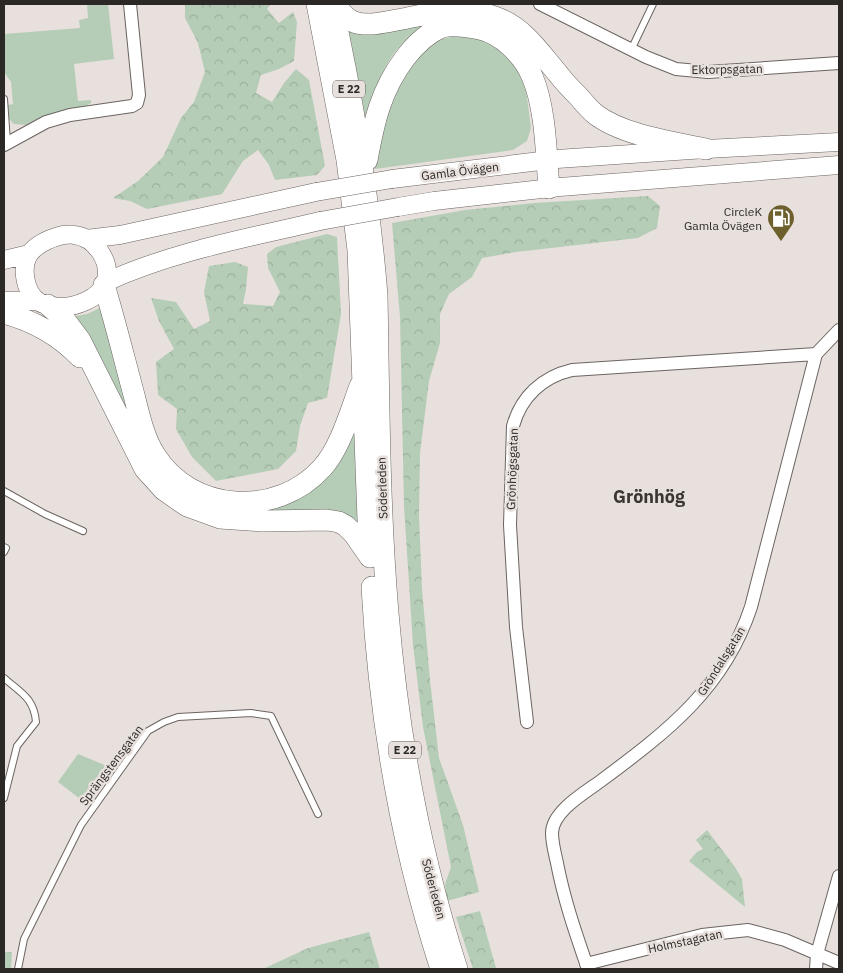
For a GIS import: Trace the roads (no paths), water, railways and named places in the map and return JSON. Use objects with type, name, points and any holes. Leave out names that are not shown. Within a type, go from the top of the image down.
[{"type":"highway","name":"Söderleden","points":[[316,4],[347,160],[358,250],[373,616],[381,694],[393,775],[411,862],[441,969]]},
{"type":"highway","name":"Söderleden","points":[[333,4],[364,175],[377,295],[383,526],[388,613],[395,683],[408,769],[425,854],[457,969]]},
{"type":"highway","points":[[333,4],[351,21],[362,24],[394,21],[450,10],[474,10],[498,18],[518,30],[539,49],[593,113],[612,126],[706,149]]},
{"type":"highway","points":[[364,175],[372,130],[385,88],[393,73],[415,45],[431,33],[444,27],[474,28],[492,32],[521,58],[531,75],[537,92],[552,160]]},
{"type":"highway","points":[[539,49],[548,77],[555,188]]},
{"type":"highway","points":[[105,284],[143,428],[155,456],[187,488],[208,496],[232,502],[251,504],[286,494],[314,476],[324,467],[342,432],[363,376]]},
{"type":"highway","points":[[43,303],[65,320],[80,340],[145,469],[164,490],[187,506],[220,518],[239,520],[327,520],[339,522],[354,534],[370,557]]},
{"type":"highway","points":[[4,313],[25,319],[51,331],[69,345],[97,374]]},
{"type":"main road","name":"Gamla Övägen","points":[[86,239],[128,233],[316,192],[392,179],[552,160],[839,142]]},
{"type":"main road","points":[[4,300],[43,303],[59,307],[71,306],[87,300],[99,292],[105,284],[138,268],[179,254],[320,221],[434,201],[555,188],[839,165]]},
{"type":"main road","points":[[43,303],[30,292],[25,278],[24,265],[29,254],[40,244],[52,238],[74,235],[86,239],[97,248],[104,259],[106,271],[105,284]]},
{"type":"main road","points":[[4,260],[29,254]]},
{"type":"street","points":[[6,143],[46,122],[70,115],[121,108],[137,103],[139,95],[130,4]]},
{"type":"street","name":"Ektorpsgatan","points":[[540,4],[631,50],[676,69],[708,72],[839,63]]},
{"type":"street","name":"Gröndalsgatan","points":[[587,966],[572,925],[562,889],[551,832],[555,821],[564,808],[681,717],[702,694],[736,643],[751,607],[816,354],[839,330]]},
{"type":"street","name":"Grönhögsgatan","points":[[527,722],[516,627],[510,525],[513,426],[517,412],[523,402],[544,381],[558,373],[572,370],[816,354]]},
{"type":"street","points":[[816,969],[817,954],[839,876]]},
{"type":"street","name":"Holmstagatan","points":[[587,966],[702,935],[748,930],[785,940],[839,963]]},
{"type":"lane","points":[[631,50],[653,4]]},
{"type":"lane","points":[[4,99],[6,143]]},
{"type":"lane","points":[[4,491],[44,514],[83,531]]},
{"type":"lane","points":[[4,547],[6,548],[4,552]]},
{"type":"lane","points":[[4,678],[26,697],[35,708],[36,722],[16,746],[4,798]]},
{"type":"lane","name":"Sprängstensgatan","points":[[18,969],[24,939],[81,825],[148,731],[164,722],[178,717],[251,713],[271,716],[318,814]]},
{"type":"place","name":"CircleK Gamla Övägen","points":[[781,242]]},
{"type":"district","name":"Grönhög","points":[[649,496]]}]
